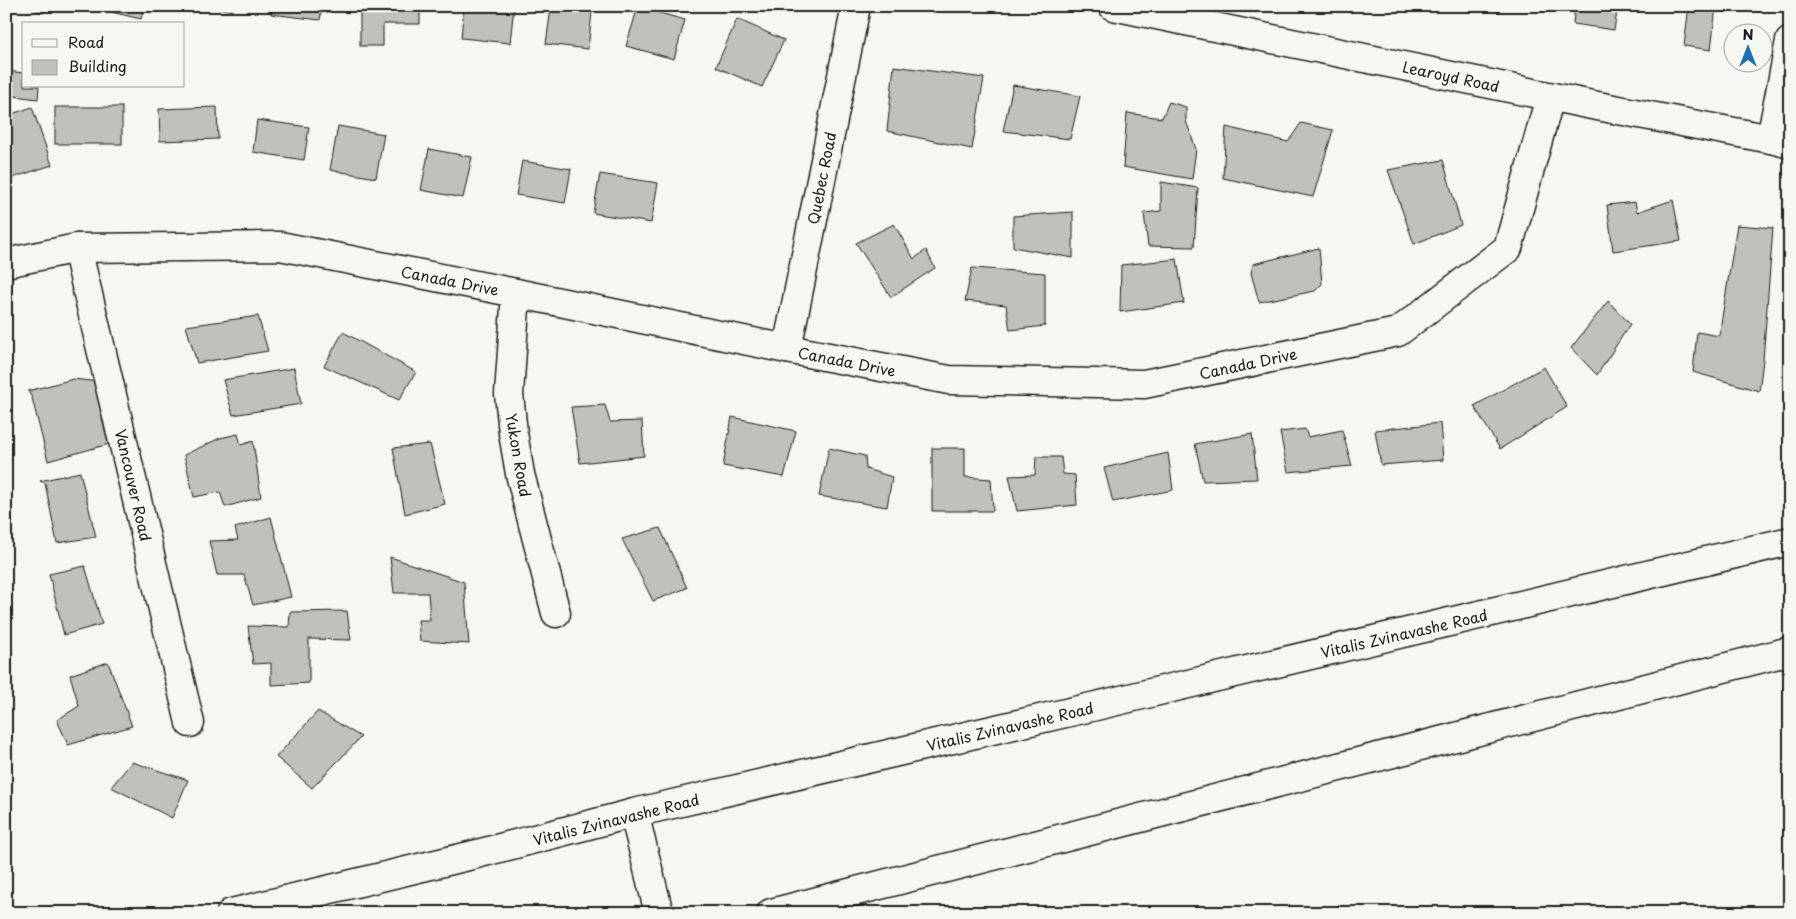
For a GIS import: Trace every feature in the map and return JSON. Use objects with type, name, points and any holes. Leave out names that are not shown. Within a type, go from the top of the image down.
[{"type":"street","name":"Quebec Road","points":[[787,350],[856,6]]},
{"type":"street","name":"Learoyd Road","points":[[1112,6],[1550,97],[1780,141]]},
{"type":"street","points":[[1780,141],[1790,41]]},
{"type":"street","name":"Canada Drive","points":[[6,263],[77,248],[280,246],[787,350],[949,380],[1144,384],[1398,332],[1508,248],[1550,97]]},
{"type":"street","name":"Vancouver Road","points":[[77,248],[190,723]]},
{"type":"street","name":"Yukon Road","points":[[516,293],[509,394],[513,433],[520,474],[556,613]]},
{"type":"street","name":"Vitalis Zvinavashe Road","points":[[231,913],[473,855],[634,813],[1100,705],[1790,541]]},
{"type":"street","points":[[771,913],[1790,650]]},
{"type":"street","points":[[634,813],[659,913]]},
{"type":"building","points":[[26,6],[45,6],[43,13]]},
{"type":"building","points":[[108,6],[144,6],[141,19],[107,11]]},
{"type":"building","points":[[205,6],[233,6],[232,11]]},
{"type":"building","points":[[272,6],[322,6],[320,20],[271,14]]},
{"type":"building","points":[[360,6],[420,6],[420,24],[383,24],[383,46],[360,46]]},
{"type":"building","points":[[464,6],[514,6],[510,43],[461,38]]},
{"type":"building","points":[[1575,6],[1618,6],[1614,30],[1573,24]]},
{"type":"building","points":[[1689,6],[1716,6],[1711,50],[1684,46]]},
{"type":"building","points":[[638,7],[685,20],[674,59],[626,46]]},
{"type":"building","points":[[551,8],[592,12],[588,49],[546,44]]},
{"type":"building","points":[[737,19],[784,40],[762,87],[716,67]]},
{"type":"building","points":[[894,66],[984,78],[972,149],[887,131]]},
{"type":"building","points":[[6,71],[22,73],[22,88],[39,88],[38,99],[6,95]]},
{"type":"building","points":[[1013,85],[1080,96],[1070,139],[1003,131]]},
{"type":"building","points":[[1169,102],[1186,107],[1186,121],[1196,149],[1192,179],[1123,167],[1127,113],[1162,118]]},
{"type":"building","points":[[32,107],[52,165],[6,180],[6,116]]},
{"type":"building","points":[[55,107],[122,107],[122,144],[55,144]]},
{"type":"building","points":[[217,107],[218,139],[160,141],[159,109]]},
{"type":"building","points":[[257,120],[309,127],[304,160],[253,152]]},
{"type":"building","points":[[1301,123],[1333,130],[1313,197],[1223,178],[1226,127],[1288,142]]},
{"type":"building","points":[[338,126],[384,134],[376,178],[330,170]]},
{"type":"building","points":[[429,149],[472,157],[463,198],[421,190]]},
{"type":"building","points":[[1443,160],[1461,225],[1414,244],[1388,170]]},
{"type":"building","points":[[522,161],[571,169],[565,203],[516,195]]},
{"type":"building","points":[[600,174],[658,183],[651,223],[593,213]]},
{"type":"building","points":[[1161,182],[1198,188],[1194,247],[1148,246],[1144,213],[1161,211]]},
{"type":"building","points":[[1673,200],[1681,241],[1613,251],[1607,205],[1635,202],[1637,212]]},
{"type":"building","points":[[1073,212],[1073,258],[1013,247],[1013,216]]},
{"type":"building","points":[[894,224],[914,259],[926,250],[935,268],[891,297],[856,243]]},
{"type":"building","points":[[1737,225],[1773,228],[1759,391],[1693,372],[1697,332],[1719,336]]},
{"type":"building","points":[[1319,248],[1322,284],[1315,291],[1259,302],[1251,273],[1253,264]]},
{"type":"building","points":[[1177,259],[1184,303],[1120,312],[1121,265]]},
{"type":"building","points":[[972,268],[1045,273],[1045,326],[1010,330],[1006,305],[965,301]]},
{"type":"building","points":[[1608,301],[1630,324],[1597,375],[1571,348]]},
{"type":"building","points":[[258,316],[268,351],[197,363],[186,326]]},
{"type":"building","points":[[343,332],[416,372],[399,400],[324,366]]},
{"type":"building","points":[[1544,367],[1567,407],[1500,449],[1474,406]]},
{"type":"building","points":[[294,368],[301,404],[233,415],[223,380]]},
{"type":"building","points":[[73,379],[100,382],[116,442],[48,461],[32,398],[28,391]]},
{"type":"building","points":[[605,405],[610,422],[642,421],[644,456],[580,463],[571,407]]},
{"type":"building","points":[[732,417],[796,431],[784,477],[723,466]]},
{"type":"building","points":[[1440,423],[1443,460],[1381,465],[1375,430]]},
{"type":"building","points":[[1305,429],[1308,437],[1342,430],[1352,466],[1288,472],[1280,432]]},
{"type":"building","points":[[238,434],[241,445],[253,441],[261,497],[225,507],[220,492],[194,497],[184,455],[220,438]]},
{"type":"building","points":[[1252,434],[1257,479],[1203,481],[1195,444]]},
{"type":"building","points":[[430,444],[445,504],[405,514],[393,448]]},
{"type":"building","points":[[829,448],[865,456],[866,469],[892,477],[887,507],[819,496]]},
{"type":"building","points":[[932,448],[965,448],[965,477],[991,479],[993,511],[932,511]]},
{"type":"building","points":[[1168,453],[1173,490],[1113,502],[1104,468]]},
{"type":"building","points":[[1036,457],[1061,457],[1063,474],[1075,475],[1077,505],[1017,511],[1009,476],[1035,475]]},
{"type":"building","points":[[80,472],[96,537],[57,543],[45,483],[40,481]]},
{"type":"building","points":[[271,517],[291,597],[253,605],[244,575],[217,575],[209,541],[238,540],[235,528]]},
{"type":"building","points":[[660,528],[687,588],[653,601],[622,539]]},
{"type":"building","points":[[390,557],[464,582],[469,644],[420,641],[418,620],[430,620],[428,593],[394,593]]},
{"type":"building","points":[[85,566],[102,624],[64,635],[49,574]]},
{"type":"building","points":[[347,611],[351,640],[309,639],[309,683],[271,685],[271,663],[253,664],[248,626],[289,627],[290,612]]},
{"type":"building","points":[[108,662],[132,726],[68,745],[57,720],[79,706],[70,675]]},
{"type":"building","points":[[318,711],[361,737],[312,788],[276,757]]},
{"type":"building","points":[[132,762],[188,780],[172,818],[111,787]]}]
